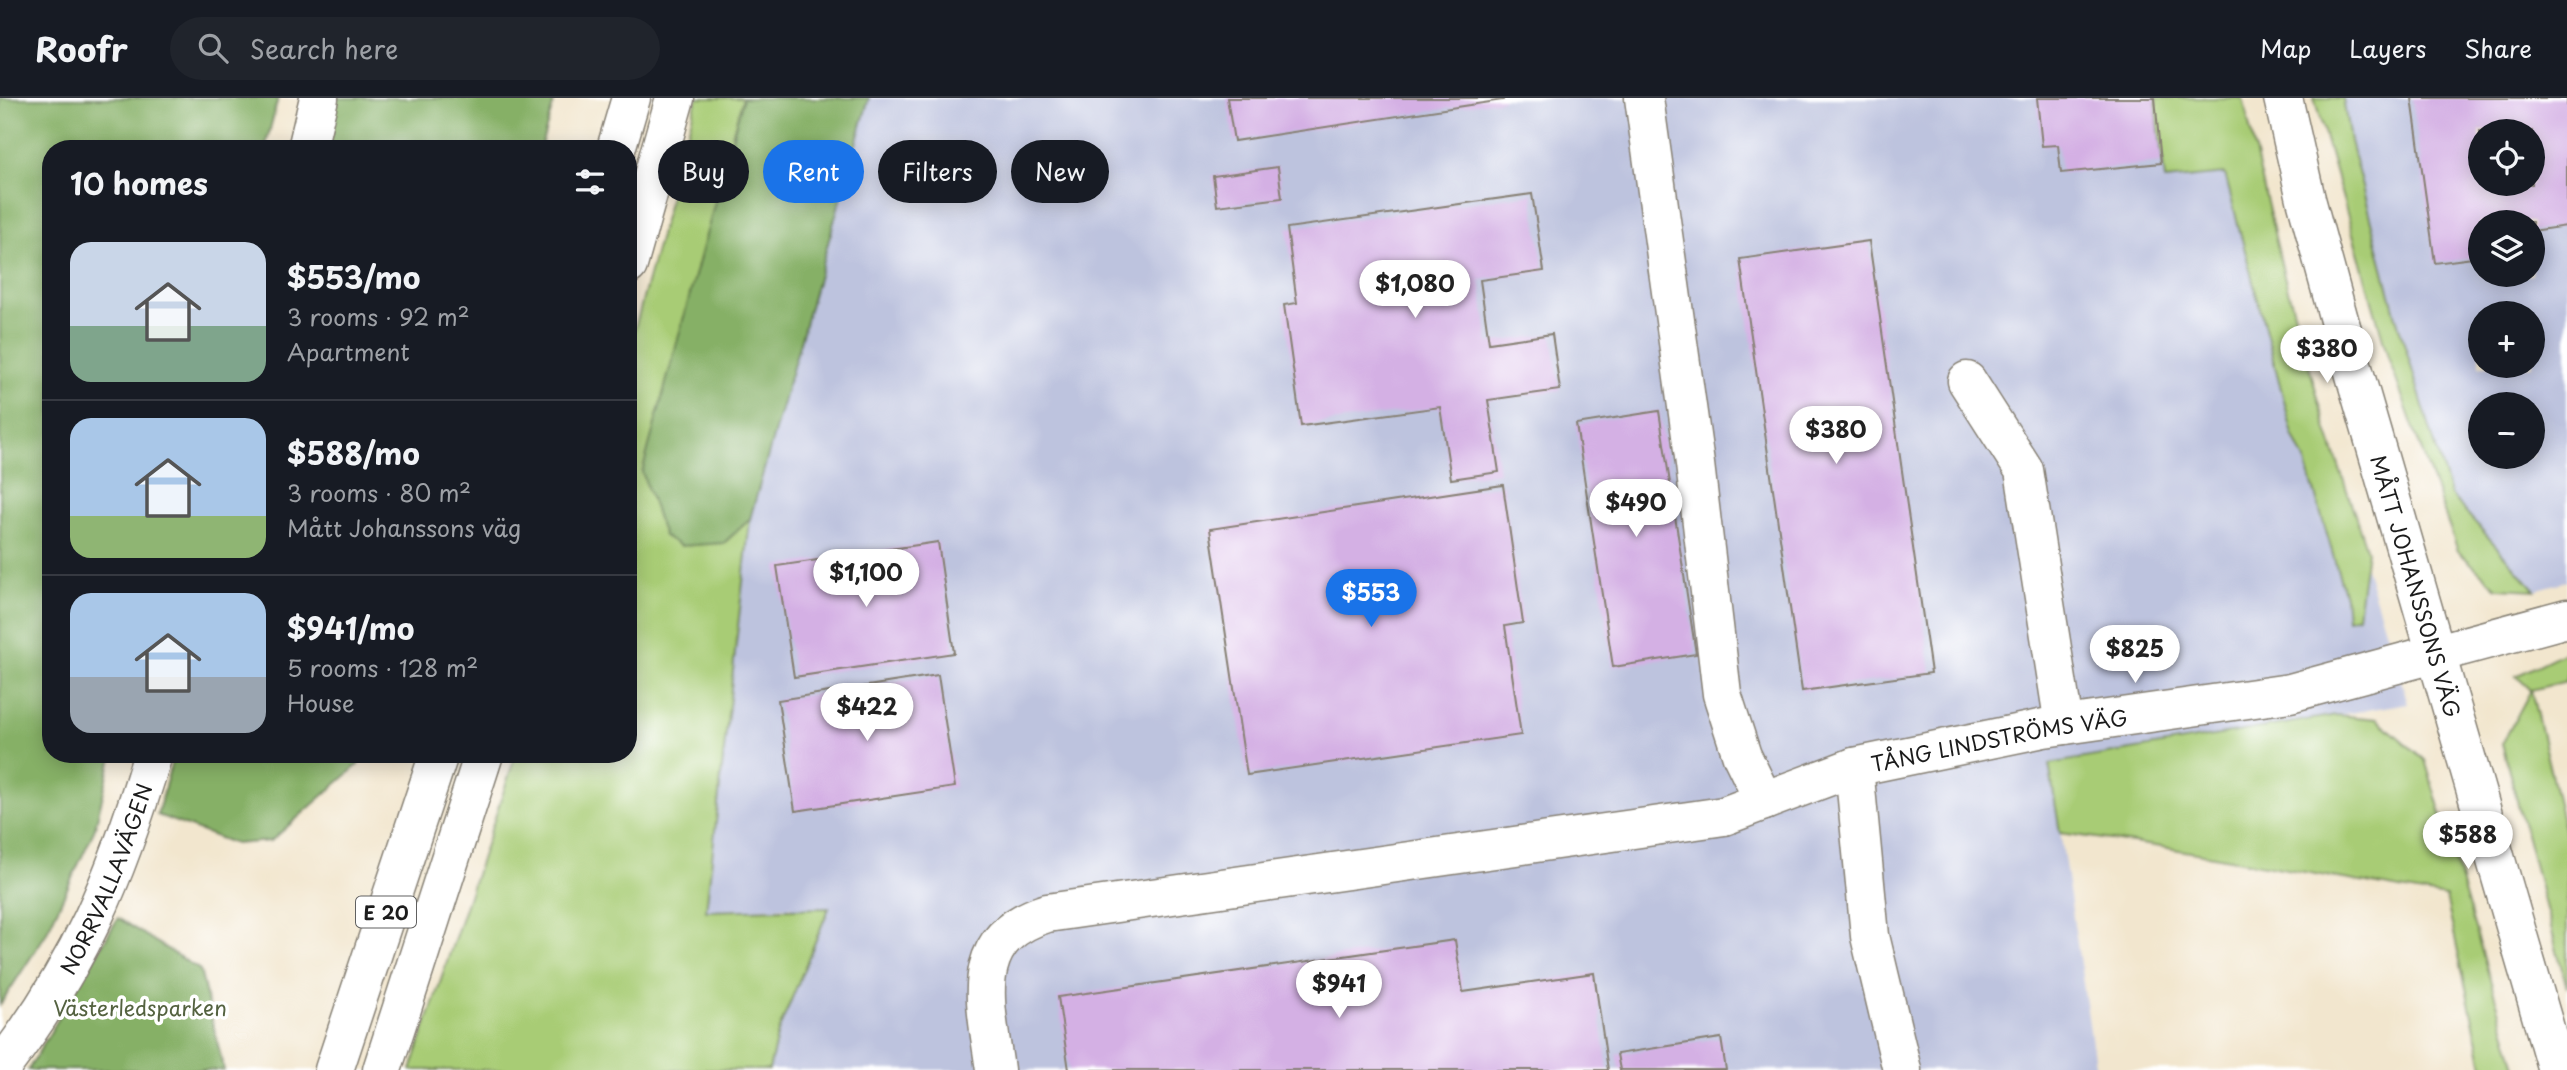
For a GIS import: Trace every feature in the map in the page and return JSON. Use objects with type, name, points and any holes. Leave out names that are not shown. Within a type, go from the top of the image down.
[{"type":"main road","points":[[309,140],[319,98]]},
{"type":"main road","points":[[619,140],[631,98]]},
{"type":"main road","points":[[637,234],[676,98]]},
{"type":"main road","points":[[1644,98],[1693,451],[1722,694],[1742,756],[1764,801]]},
{"type":"main road","name":"MÅTT JOHANSSONS VÄG","points":[[2283,98],[2306,199],[2435,655],[2557,1070]]},
{"type":"main road","points":[[1967,382],[2024,470],[2064,725]]},
{"type":"main road","name":"TÅNG LINDSTRÖMS VÄG","points":[[995,1070],[986,1003],[987,961],[999,941],[1013,927],[1047,913],[1724,816],[1854,767],[2064,725],[2290,693],[2567,618]]},
{"type":"main road","name":"NORRVALLAVÄGEN","points":[[0,1069],[35,1024],[78,952],[128,839],[150,763]]},
{"type":"main road","name":"E 20","points":[[334,1070],[436,763]]},
{"type":"main road","name":"E 20","points":[[382,1070],[481,763]]},
{"type":"main road","points":[[1854,767],[1870,936],[1902,1070]]},
{"type":"shaded area","points":[[869,98],[2231,98],[2251,198],[2408,703],[2050,764],[2096,1070],[769,1070],[778,1032],[792,907],[706,911],[750,519],[839,203],[864,203],[864,140],[857,140]]},
{"type":"shaded area","points":[[2343,98],[2567,98],[2567,581],[2535,590],[2450,494],[2396,317],[2350,141]]},
{"type":"green space","points":[[0,98],[278,98],[267,140],[42,140],[42,763],[111,763],[94,831],[46,934],[0,1005]]},
{"type":"green space","points":[[332,98],[555,98],[543,140],[323,140]]},
{"type":"green space","points":[[697,98],[743,98],[732,140],[686,140]]},
{"type":"green space","points":[[743,98],[869,98],[857,140],[763,140],[763,203],[839,203],[750,519],[724,543],[681,546],[664,536],[642,472],[715,203],[749,203],[749,140],[732,140]]},
{"type":"green space","points":[[2155,98],[2243,98],[2283,272],[2327,430],[2367,551],[2358,616],[2347,619],[2345,596],[2306,463],[2293,435],[2225,174],[2165,180]]},
{"type":"green space","points":[[2314,98],[2343,98],[2350,141],[2396,317],[2450,494],[2535,590],[2497,588],[2458,551],[2388,357]]},
{"type":"green space","points":[[669,203],[731,203],[724,543],[750,519],[706,911],[829,908],[778,1032],[769,1070],[411,1070],[513,763],[637,763],[637,321]]},
{"type":"green space","points":[[2567,651],[2567,681],[2531,690],[2516,676]]},
{"type":"green space","points":[[2531,690],[2567,841],[2567,988],[2502,744]]},
{"type":"green space","points":[[2336,715],[2377,719],[2425,760],[2517,1070],[2484,1070],[2446,897],[2162,847],[2060,833],[2049,764]]},
{"type":"green space","points":[[171,763],[359,763],[271,841],[235,844],[157,815]]},
{"type":"green space","name":"Västerledsparken","points":[[118,918],[200,970],[224,1070],[28,1070]]},
{"type":"building","points":[[1227,98],[1503,98],[1503,100],[1234,141]]},
{"type":"building","points":[[2037,98],[2155,98],[2161,163],[2061,173],[2058,145],[2042,146]]},
{"type":"building","points":[[2412,98],[2567,98],[2567,226],[2545,229],[2545,210],[2468,210],[2468,259],[2435,263]]},
{"type":"building","points":[[1278,167],[1282,198],[1217,206],[1213,176]]},
{"type":"building","points":[[1532,194],[1544,271],[1480,280],[1489,343],[1552,334],[1560,390],[1488,400],[1499,472],[1451,479],[1440,407],[1301,426],[1284,305],[1297,303],[1287,228]]},
{"type":"building","points":[[1869,241],[1931,673],[1802,691],[1740,259]]},
{"type":"building","points":[[1659,411],[1696,654],[1613,667],[1576,424]]},
{"type":"building","points":[[1503,485],[1523,623],[1505,626],[1521,735],[1247,775],[1210,529]]},
{"type":"building","points":[[938,542],[954,653],[794,677],[777,566]]},
{"type":"building","points":[[938,675],[955,787],[795,811],[778,700]]},
{"type":"building","points":[[1455,940],[1463,992],[1594,973],[1608,1070],[1069,1070],[1058,997]]},
{"type":"building","points":[[1721,1038],[1726,1070],[1620,1070],[1617,1054]]}]
